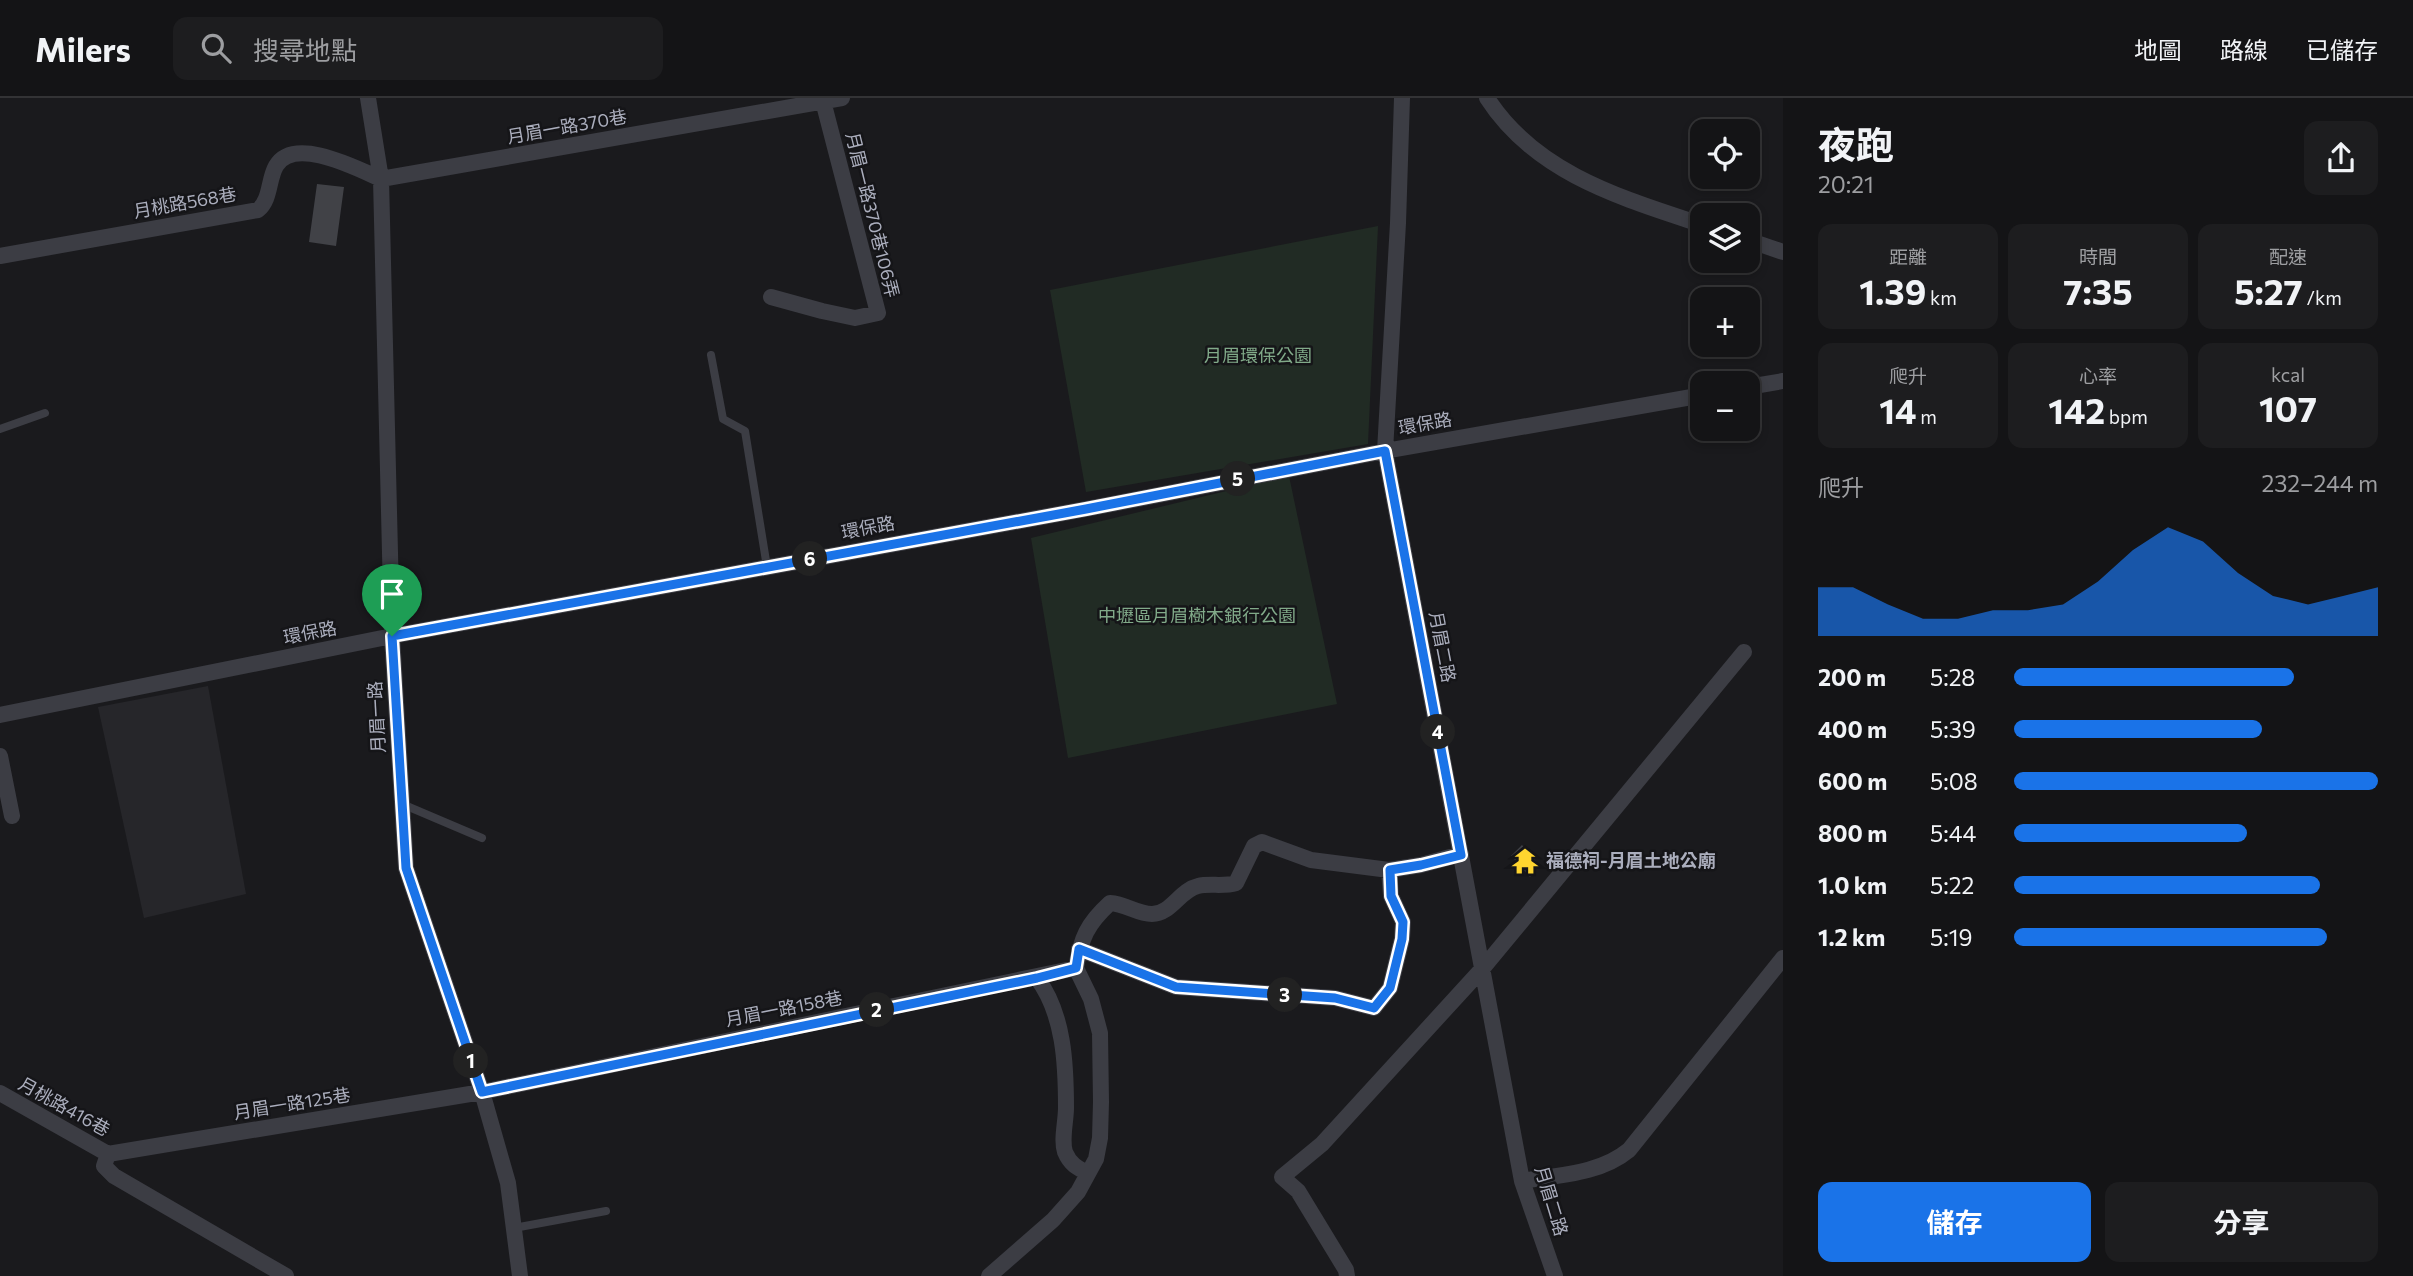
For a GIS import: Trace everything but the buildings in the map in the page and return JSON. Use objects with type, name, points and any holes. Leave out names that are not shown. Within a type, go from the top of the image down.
[{"type":"street","name":"月眉一路","points":[[368,98],[381,179],[392,636],[406,868],[482,1092],[508,1183],[520,1276]]},
{"type":"street","name":"月眉一路370巷","points":[[381,179],[842,98]]},
{"type":"street","name":"月眉二路","points":[[1402,98],[1385,451],[1522,1181],[1556,1276]]},
{"type":"street","points":[[1487,98],[1500,118],[1544,159],[1611,193],[1690,220]]},
{"type":"street","name":"月眉一路370巷106弄","points":[[771,297],[855,317],[878,313],[823,101]]},
{"type":"street","name":"月桃路568巷","points":[[0,256],[258,209],[265,204],[275,166],[284,156],[301,153],[332,157],[381,179]]},
{"type":"street","points":[[1760,244],[1783,252]]},
{"type":"street","points":[[1760,385],[1783,382]]},
{"type":"street","name":"環保路","points":[[0,715],[392,636],[1385,451],[1690,397]]},
{"type":"street","points":[[1347,1276],[1346,1270],[1298,1191],[1282,1177],[1322,1144],[1483,968],[1744,652]]},
{"type":"street","points":[[0,756],[12,816]]},
{"type":"street","points":[[989,1276],[1053,1220],[1078,1192],[1096,1159],[1100,1138],[1100,1033],[1091,999],[1076,968],[1079,949],[1089,924],[1110,903],[1121,904],[1142,913],[1155,914],[1162,912],[1196,886],[1225,886],[1236,883],[1249,852],[1262,842],[1311,860],[1390,870],[1461,855]]},
{"type":"street","points":[[1079,949],[1176,987],[1335,998],[1374,1008],[1390,988],[1402,939],[1403,922],[1391,896],[1390,870]]},
{"type":"street","points":[[1522,1181],[1602,1167],[1622,1155],[1695,1069],[1783,958]]},
{"type":"street","name":"月眉一路158巷","points":[[482,1092],[1076,968]]},
{"type":"street","points":[[1037,978],[1046,991],[1056,1017],[1065,1060],[1064,1149],[1072,1165],[1088,1173]]},
{"type":"street","name":"月眉一路125巷","points":[[108,1154],[482,1092]]},
{"type":"street","name":"月桃路416巷","points":[[0,1093],[108,1154]]},
{"type":"street","points":[[108,1154],[104,1167],[114,1176],[286,1276]]},
{"type":"lane","points":[[711,355],[723,419],[745,431],[767,567]]},
{"type":"lane","points":[[0,429],[45,413]]},
{"type":"lane","points":[[401,804],[482,838]]},
{"type":"lane","points":[[514,1228],[606,1211]]},
{"type":"shaded area","points":[[208,686],[246,894],[144,918],[98,707]]},
{"type":"green space","name":"月眉環保公園","points":[[1378,226],[1368,444],[1086,492],[1050,290]]},
{"type":"green space","name":"中壢區月眉樹木銀行公園","points":[[1289,476],[1337,704],[1068,758],[1031,538]]},
{"type":"place","name":"福德祠-月眉土地公廟","points":[[1525,861]]},
{"type":"route","points":[[1385,451],[1461,855],[1390,870],[1391,896],[1403,922],[1402,939],[1390,988],[1374,1008],[1335,998],[1176,987],[1079,949],[1076,968],[1037,978],[482,1092],[406,868],[392,636],[1086,509],[1385,451]]}]
